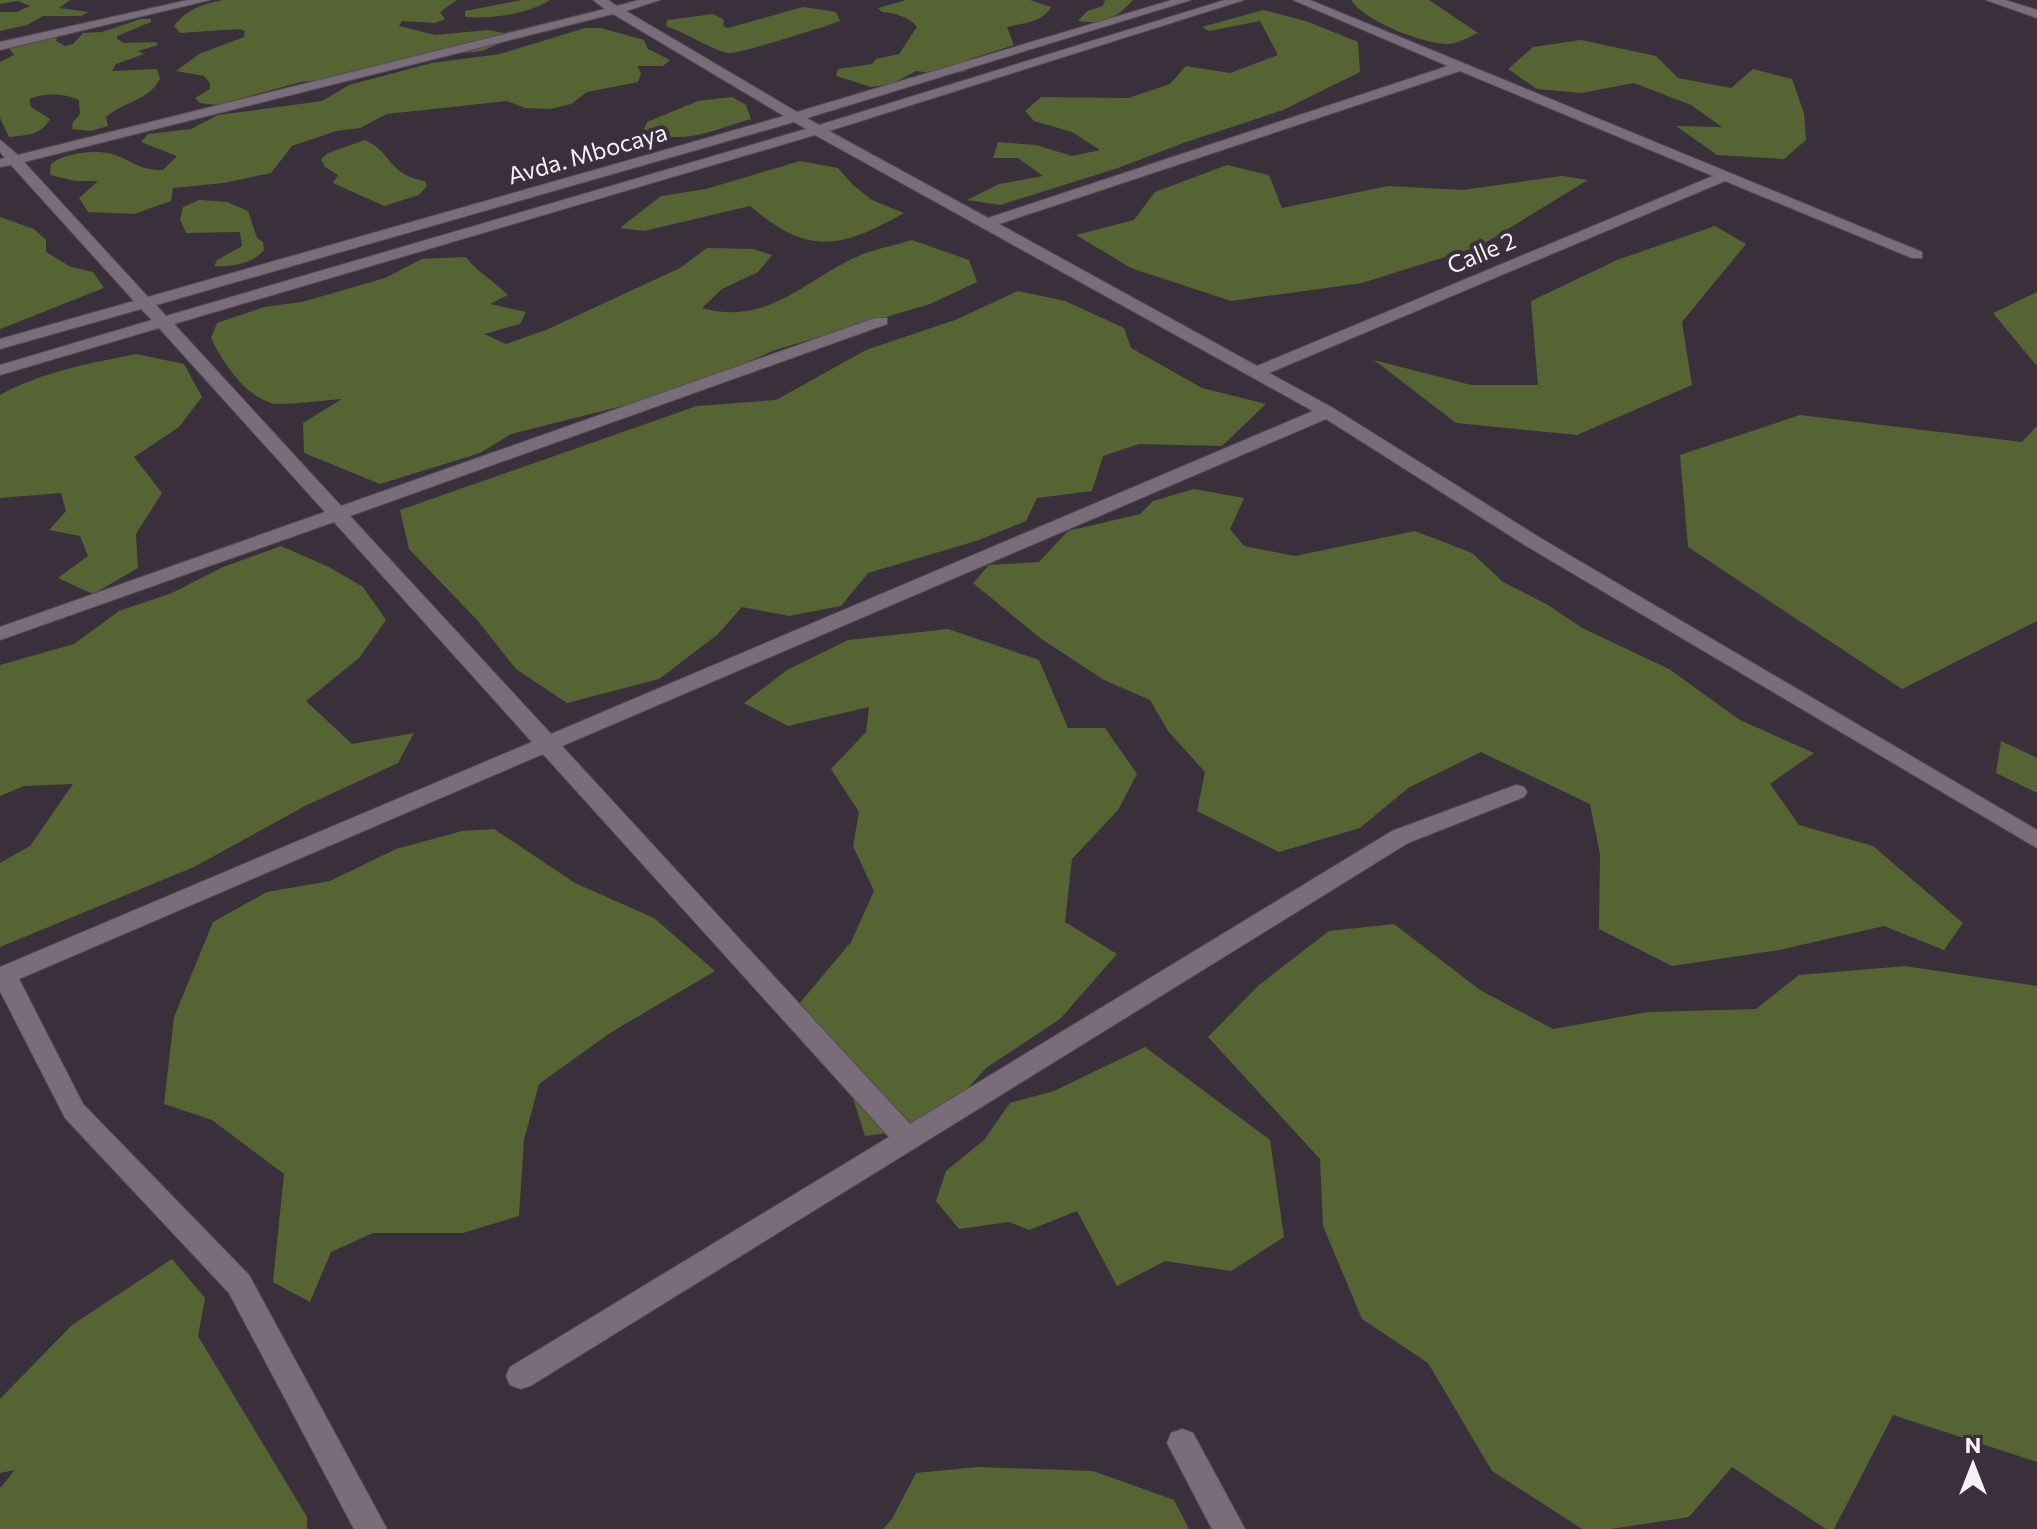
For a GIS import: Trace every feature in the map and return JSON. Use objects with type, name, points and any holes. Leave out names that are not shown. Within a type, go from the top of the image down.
[{"type":"street","points":[[0,46],[204,0]]},
{"type":"street","points":[[599,0],[817,130],[1327,412],[1535,543],[2037,840]]},
{"type":"street","points":[[7,162],[654,0]]},
{"type":"street","name":"Avda. Mbocaya","points":[[0,344],[796,117],[1185,0]]},
{"type":"street","points":[[0,370],[817,130],[1238,0]]},
{"type":"street","points":[[1299,0],[1917,255]]},
{"type":"street","points":[[1992,0],[2037,14]]},
{"type":"street","points":[[985,224],[1459,67]]},
{"type":"street","points":[[0,144],[7,162],[145,301],[907,1139]]},
{"type":"street","name":"Calle 2","points":[[1255,373],[1725,176]]},
{"type":"street","points":[[0,634],[881,321]]},
{"type":"street","points":[[371,1529],[239,1284],[74,1111],[2,976],[1327,412]]},
{"type":"street","points":[[521,1376],[1400,837],[1516,792]]},
{"type":"street","points":[[1182,1443],[1229,1529]]},
{"type":"green space","points":[[0,0],[70,0],[59,8],[89,12],[81,16],[43,16],[27,25],[0,31],[0,12],[17,12],[30,6],[18,1],[0,4]]},
{"type":"green space","points":[[223,0],[457,0],[440,12],[445,19],[435,23],[402,21],[399,26],[435,35],[488,30],[504,33],[506,41],[482,51],[406,59],[356,78],[301,82],[217,105],[200,103],[195,98],[210,89],[210,83],[204,76],[176,71],[199,54],[244,37],[245,31],[180,33],[174,26],[196,8]]},
{"type":"green space","points":[[522,0],[550,0],[532,9],[509,14],[465,17],[465,11]]},
{"type":"green space","points":[[906,0],[1030,0],[1051,7],[1037,19],[1007,27],[1014,45],[970,59],[966,71],[949,75],[916,71],[892,84],[871,87],[836,76],[838,69],[872,64],[876,59],[899,54],[917,27],[906,18],[882,12],[878,8]]},
{"type":"green space","points":[[1105,0],[1133,0],[1109,19],[1078,21],[1087,11],[1103,6]]},
{"type":"green space","points":[[1351,0],[1429,0],[1478,33],[1452,44],[1424,40],[1368,16]]},
{"type":"green space","points":[[803,7],[836,12],[840,21],[728,53],[666,26],[667,20],[713,14],[724,20],[723,26],[728,28]]},
{"type":"green space","points":[[1263,10],[1306,21],[1358,42],[1360,72],[1283,110],[1118,168],[1000,205],[967,200],[999,184],[1043,176],[1018,158],[993,158],[998,142],[1036,145],[1072,156],[1100,150],[1072,132],[1034,121],[1025,111],[1041,97],[1128,98],[1170,84],[1186,66],[1230,73],[1278,55],[1260,21],[1209,31],[1202,27]]},
{"type":"green space","points":[[141,19],[151,19],[151,22],[117,36],[117,39],[124,43],[156,42],[158,45],[138,51],[144,54],[116,64],[112,71],[157,69],[160,79],[155,87],[106,117],[108,126],[91,131],[72,129],[73,122],[80,114],[79,100],[54,95],[29,99],[31,107],[50,119],[37,132],[9,137],[0,118],[0,62],[14,55],[9,48],[57,37],[56,41],[65,46],[73,44],[83,33],[102,32]]},
{"type":"green space","points":[[585,28],[601,28],[644,40],[648,49],[670,60],[663,66],[637,66],[641,73],[638,82],[587,92],[571,104],[550,109],[525,108],[507,101],[387,114],[360,128],[336,131],[292,146],[271,173],[224,183],[173,188],[171,201],[134,214],[88,212],[79,198],[98,181],[75,181],[50,175],[51,164],[58,160],[95,152],[113,154],[145,168],[163,170],[177,156],[141,142],[148,134],[191,129],[218,115],[322,101],[349,85],[432,63],[500,54]]},
{"type":"green space","points":[[1581,40],[1656,56],[1678,78],[1731,88],[1753,69],[1792,79],[1804,113],[1806,140],[1784,159],[1717,155],[1676,126],[1722,127],[1691,105],[1634,83],[1581,93],[1537,89],[1508,69],[1533,47]]},
{"type":"green space","points":[[732,97],[746,105],[751,119],[685,137],[672,137],[644,129],[647,122],[698,101]]},
{"type":"green space","points":[[365,140],[381,151],[397,169],[425,181],[427,186],[419,195],[384,206],[333,183],[338,175],[325,167],[321,159],[328,153]]},
{"type":"green space","points":[[800,161],[838,168],[872,200],[904,213],[861,234],[825,242],[807,240],[790,233],[750,206],[644,231],[620,228],[661,196],[706,189]]},
{"type":"green space","points":[[1227,165],[1269,175],[1282,208],[1388,186],[1463,190],[1562,176],[1588,180],[1480,246],[1362,283],[1231,301],[1131,268],[1076,235],[1134,220],[1155,192]]},
{"type":"green space","points":[[199,200],[227,202],[248,211],[264,250],[254,259],[241,264],[214,266],[217,260],[242,246],[240,232],[186,233],[180,219],[183,207]]},
{"type":"green space","points":[[0,217],[34,229],[46,240],[46,252],[71,267],[93,272],[104,288],[0,329]]},
{"type":"green space","points":[[1715,226],[1746,244],[1682,322],[1692,385],[1577,435],[1456,423],[1374,360],[1471,385],[1538,385],[1531,301],[1617,260]]},
{"type":"green space","points":[[912,240],[969,260],[977,282],[930,304],[775,350],[682,391],[511,434],[480,453],[380,484],[304,453],[303,423],[342,399],[285,404],[261,399],[235,376],[211,338],[217,323],[264,307],[302,302],[385,278],[422,259],[466,257],[508,295],[490,304],[526,312],[520,324],[484,334],[506,344],[546,330],[680,268],[707,248],[753,249],[772,255],[758,272],[722,289],[702,308],[726,312],[749,311],[769,305],[843,263]]},
{"type":"green space","points":[[1018,291],[1065,301],[1124,328],[1131,348],[1202,388],[1266,404],[1222,446],[1139,444],[1103,456],[1092,491],[1037,498],[1026,521],[976,541],[868,573],[841,606],[789,616],[742,607],[717,635],[659,679],[567,703],[516,669],[478,621],[409,549],[400,510],[697,406],[776,400],[866,350],[955,320]]},
{"type":"green space","points":[[2037,292],[2037,366],[1993,313]]},
{"type":"green space","points":[[136,354],[184,364],[202,397],[179,427],[134,457],[162,493],[136,534],[138,568],[93,594],[58,578],[88,556],[80,536],[49,530],[66,511],[61,493],[0,498],[0,395],[49,374]]},
{"type":"green space","points":[[1800,415],[2022,442],[2037,426],[2037,621],[1902,689],[1688,547],[1680,455]]},
{"type":"green space","points":[[1194,489],[1244,498],[1230,529],[1244,546],[1295,556],[1415,531],[1472,553],[1503,582],[1548,605],[1582,628],[1669,669],[1740,720],[1814,753],[1770,784],[1799,825],[1873,846],[1963,923],[1944,950],[1884,926],[1779,950],[1672,966],[1599,929],[1600,854],[1590,804],[1481,752],[1408,788],[1360,828],[1279,852],[1197,811],[1205,772],[1168,731],[1150,700],[1104,680],[1040,638],[973,583],[989,565],[1039,562],[1068,531],[1140,514],[1153,501]]},
{"type":"green space","points":[[281,546],[329,567],[363,587],[386,620],[359,658],[306,701],[352,744],[414,733],[398,763],[305,806],[194,867],[0,947],[0,863],[30,846],[73,784],[24,786],[0,796],[0,665],[74,644],[119,611],[172,593],[223,567]]},
{"type":"green space","points":[[948,629],[1039,660],[1068,728],[1105,728],[1137,774],[1118,810],[1072,859],[1065,922],[1117,954],[1060,1019],[986,1068],[933,1127],[865,1136],[841,1060],[799,1004],[851,942],[874,891],[853,846],[859,812],[831,769],[866,732],[869,707],[788,726],[744,703],[787,670],[848,640]]},
{"type":"green space","points":[[2001,741],[2037,758],[2037,793],[1996,773]]},
{"type":"green space","points":[[494,829],[575,883],[654,918],[715,971],[610,1033],[539,1084],[524,1140],[519,1216],[463,1233],[373,1233],[331,1252],[310,1302],[273,1282],[284,1174],[212,1120],[164,1104],[174,1017],[213,922],[267,892],[330,881],[396,849],[462,831]]},
{"type":"green space","points":[[1394,924],[1480,990],[1553,1029],[1648,1012],[1756,1009],[1799,975],[1905,966],[2037,986],[2037,1462],[1893,1415],[1834,1529],[1826,1529],[1732,1467],[1689,1517],[1611,1529],[1582,1529],[1492,1471],[1428,1363],[1362,1319],[1323,1226],[1320,1159],[1208,1037],[1259,985],[1329,931]]},
{"type":"green space","points":[[1145,1047],[1270,1140],[1284,1237],[1231,1271],[1165,1261],[1117,1286],[1077,1211],[1029,1230],[1009,1222],[959,1229],[936,1201],[946,1171],[984,1140],[1010,1103],[1054,1091]]},
{"type":"green space","points":[[172,1259],[205,1298],[198,1336],[307,1517],[307,1529],[0,1529],[0,1488],[15,1470],[0,1473],[0,1399],[72,1325]]},
{"type":"green space","points":[[978,1467],[1093,1471],[1174,1500],[1189,1529],[883,1529],[892,1519],[916,1473]]}]
